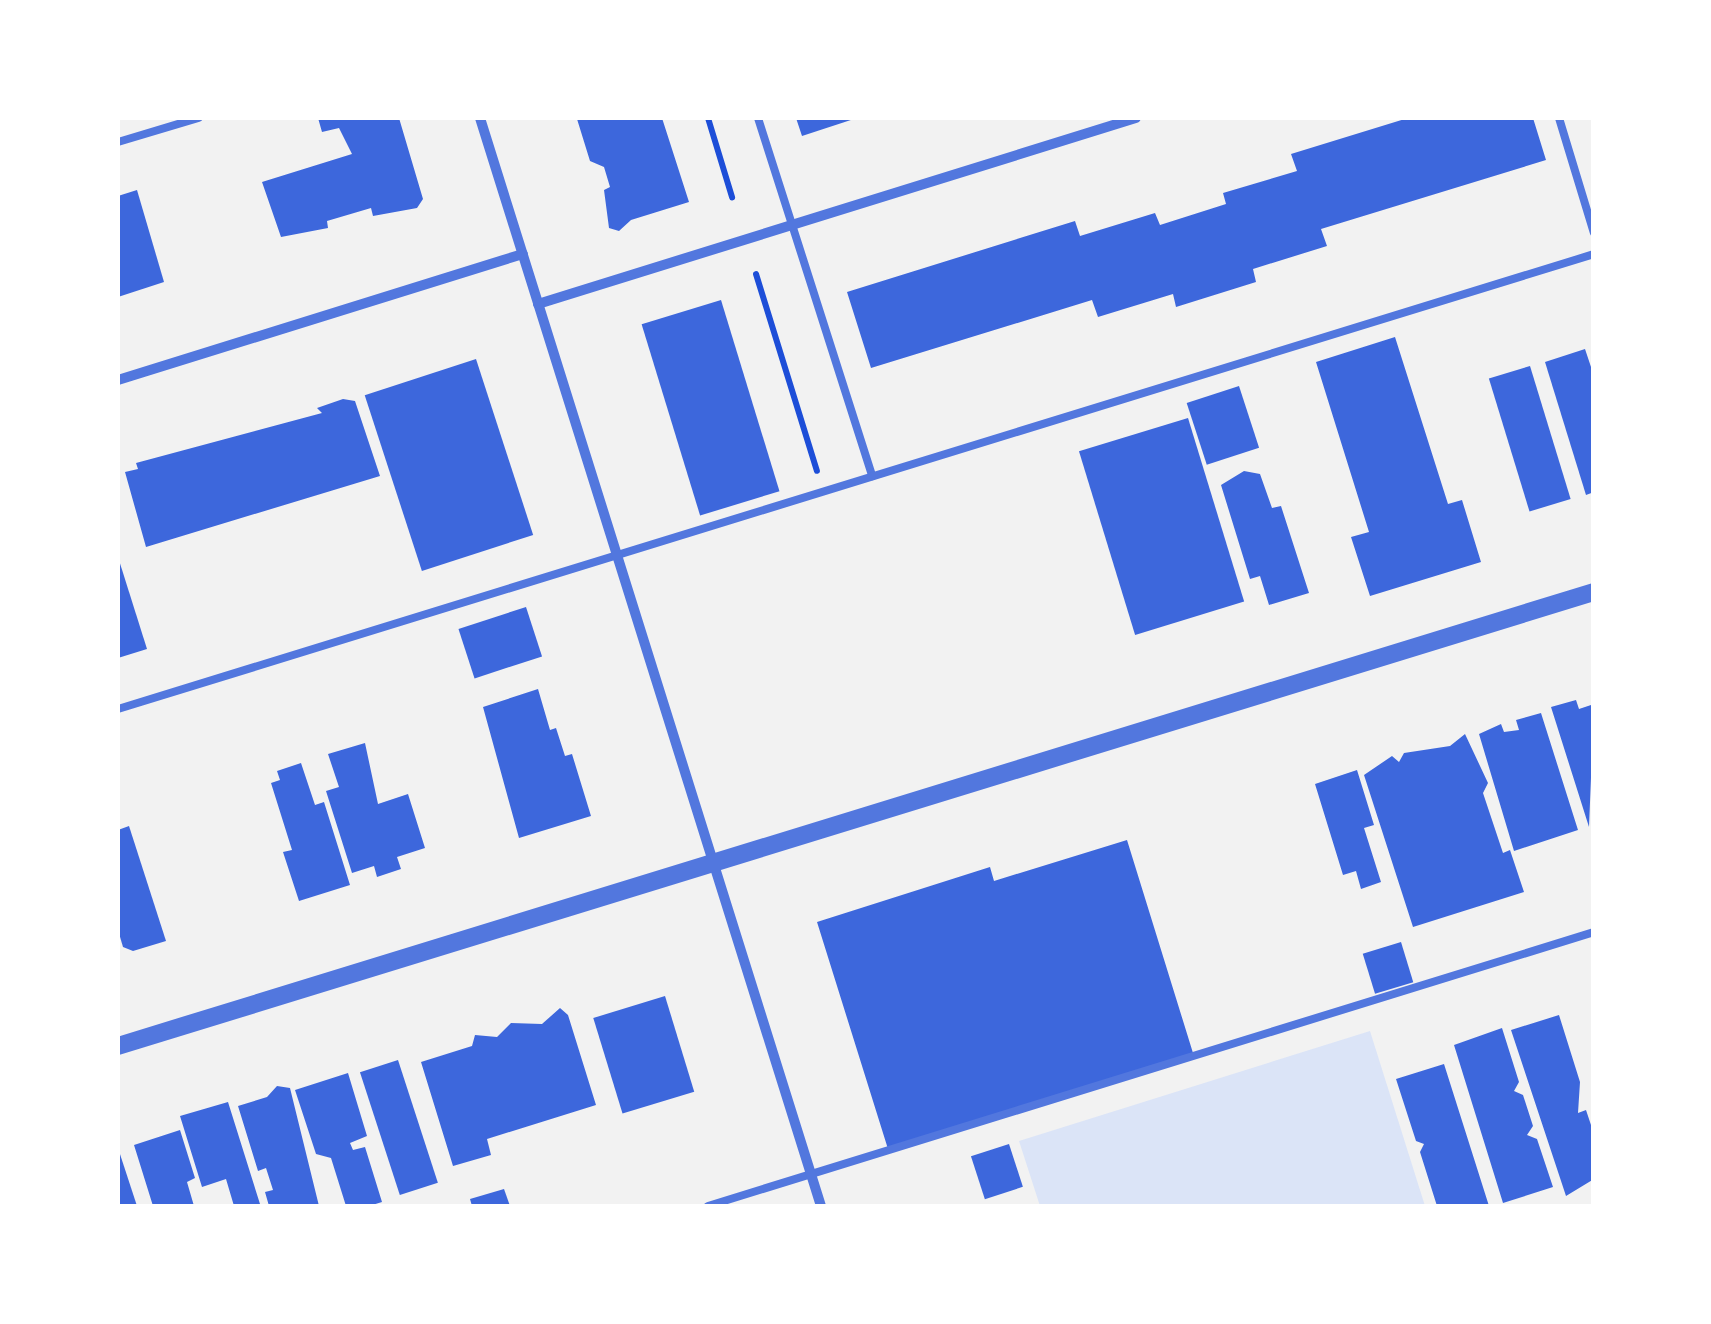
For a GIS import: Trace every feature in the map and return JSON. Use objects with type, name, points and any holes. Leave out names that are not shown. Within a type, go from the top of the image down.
[{"type":"street","points":[[480,118],[821,1206]]},
{"type":"street","points":[[538,304],[1136,118]]},
{"type":"street","points":[[118,380],[523,254]]},
{"type":"street","points":[[118,1046],[1594,592]]},
{"type":"lane","points":[[118,142],[198,118]]},
{"type":"lane","points":[[758,118],[872,476]]},
{"type":"lane","points":[[1560,118],[1594,233]]},
{"type":"lane","points":[[118,709],[1594,254]]},
{"type":"lane","points":[[708,1206],[1594,932]]},
{"type":"path","points":[[708,118],[732,197]]},
{"type":"path","points":[[756,274],[823,491]]},
{"type":"shaded area","points":[[1370,1031],[1425,1206],[1040,1206],[1019,1141]]},
{"type":"building","points":[[318,118],[399,118],[423,199],[417,208],[373,216],[371,208],[327,221],[328,228],[281,237],[262,182],[352,154],[339,128],[322,132]]},
{"type":"building","points":[[662,118],[689,202],[631,220],[619,231],[609,228],[604,190],[610,187],[604,167],[590,161],[577,119]]},
{"type":"building","points":[[796,118],[857,118],[802,136]]},
{"type":"building","points":[[1408,118],[1533,118],[1546,160],[1321,229],[1327,246],[1253,269],[1256,282],[1176,307],[1173,294],[1098,317],[1092,300],[871,368],[847,292],[1075,221],[1080,236],[1155,213],[1160,225],[1226,204],[1223,193],[1297,171],[1291,154]]},
{"type":"building","points":[[137,190],[164,282],[118,297],[118,196]]},
{"type":"building","points":[[721,300],[779,491],[700,516],[642,324]]},
{"type":"building","points":[[1395,337],[1448,504],[1462,500],[1481,562],[1370,596],[1351,537],[1369,532],[1316,362]]},
{"type":"building","points":[[1585,349],[1594,376],[1594,492],[1586,495],[1545,362]]},
{"type":"building","points":[[476,359],[533,535],[422,571],[365,395]]},
{"type":"building","points":[[1530,366],[1571,499],[1530,511],[1489,379]]},
{"type":"building","points":[[1239,386],[1259,448],[1207,465],[1187,403]]},
{"type":"building","points":[[343,399],[355,401],[380,476],[146,547],[125,472],[138,469],[136,463],[322,413],[317,408]]},
{"type":"building","points":[[1188,418],[1244,602],[1135,635],[1079,451]]},
{"type":"building","points":[[1244,471],[1260,474],[1272,508],[1281,506],[1309,593],[1269,605],[1260,576],[1250,579],[1221,485]]},
{"type":"building","points":[[118,557],[147,649],[118,658]]},
{"type":"building","points":[[526,607],[542,656],[475,678],[458,629]]},
{"type":"building","points":[[538,689],[550,730],[556,728],[565,756],[572,754],[591,816],[519,838],[483,707]]},
{"type":"building","points":[[1576,700],[1579,709],[1594,704],[1589,827],[1551,707]]},
{"type":"building","points":[[1541,713],[1578,830],[1514,851],[1479,734],[1501,724],[1504,732],[1519,730],[1516,720]]},
{"type":"building","points":[[1465,734],[1488,783],[1483,793],[1503,853],[1510,850],[1524,892],[1413,927],[1364,775],[1392,756],[1399,762],[1404,753],[1450,746]]},
{"type":"building","points":[[365,743],[378,804],[408,794],[425,848],[397,857],[401,869],[377,877],[374,866],[352,873],[326,791],[339,787],[328,754]]},
{"type":"building","points":[[301,763],[315,805],[324,802],[350,885],[299,901],[283,852],[292,850],[271,783],[280,780],[277,771]]},
{"type":"building","points":[[1357,770],[1374,825],[1364,828],[1381,882],[1361,889],[1356,871],[1343,875],[1315,784]]},
{"type":"building","points":[[129,826],[166,941],[133,951],[123,947],[118,930],[118,830]]},
{"type":"building","points":[[1127,840],[1193,1053],[888,1149],[817,922],[990,867],[994,881]]},
{"type":"building","points":[[1401,942],[1413,982],[1375,994],[1363,954]]},
{"type":"building","points":[[665,996],[694,1092],[623,1114],[593,1018]]},
{"type":"building","points":[[560,1008],[568,1015],[596,1105],[487,1139],[491,1155],[453,1166],[421,1062],[472,1046],[475,1035],[497,1037],[511,1023],[542,1024]]},
{"type":"building","points":[[1559,1015],[1580,1082],[1578,1113],[1586,1110],[1594,1134],[1594,1179],[1566,1196],[1511,1030]]},
{"type":"building","points":[[1502,1028],[1519,1082],[1514,1091],[1523,1095],[1533,1126],[1527,1135],[1537,1139],[1553,1187],[1503,1203],[1454,1045]]},
{"type":"building","points":[[398,1060],[438,1183],[400,1195],[360,1072]]},
{"type":"building","points":[[1444,1064],[1489,1206],[1437,1206],[1420,1152],[1424,1144],[1416,1141],[1396,1079]]},
{"type":"building","points":[[348,1073],[367,1136],[350,1143],[353,1150],[365,1147],[382,1202],[369,1206],[346,1206],[331,1158],[316,1154],[295,1090]]},
{"type":"building","points":[[277,1086],[290,1088],[319,1206],[269,1206],[265,1192],[273,1190],[266,1168],[258,1171],[238,1106],[267,1097]]},
{"type":"building","points":[[228,1102],[260,1204],[234,1206],[226,1179],[202,1187],[180,1116]]},
{"type":"building","points":[[180,1130],[195,1178],[187,1182],[194,1206],[153,1206],[134,1145]]},
{"type":"building","points":[[1009,1144],[1023,1187],[985,1199],[971,1156]]},
{"type":"building","points":[[118,1148],[137,1206],[118,1206]]},
{"type":"building","points":[[504,1189],[510,1206],[472,1206],[470,1199]]}]
